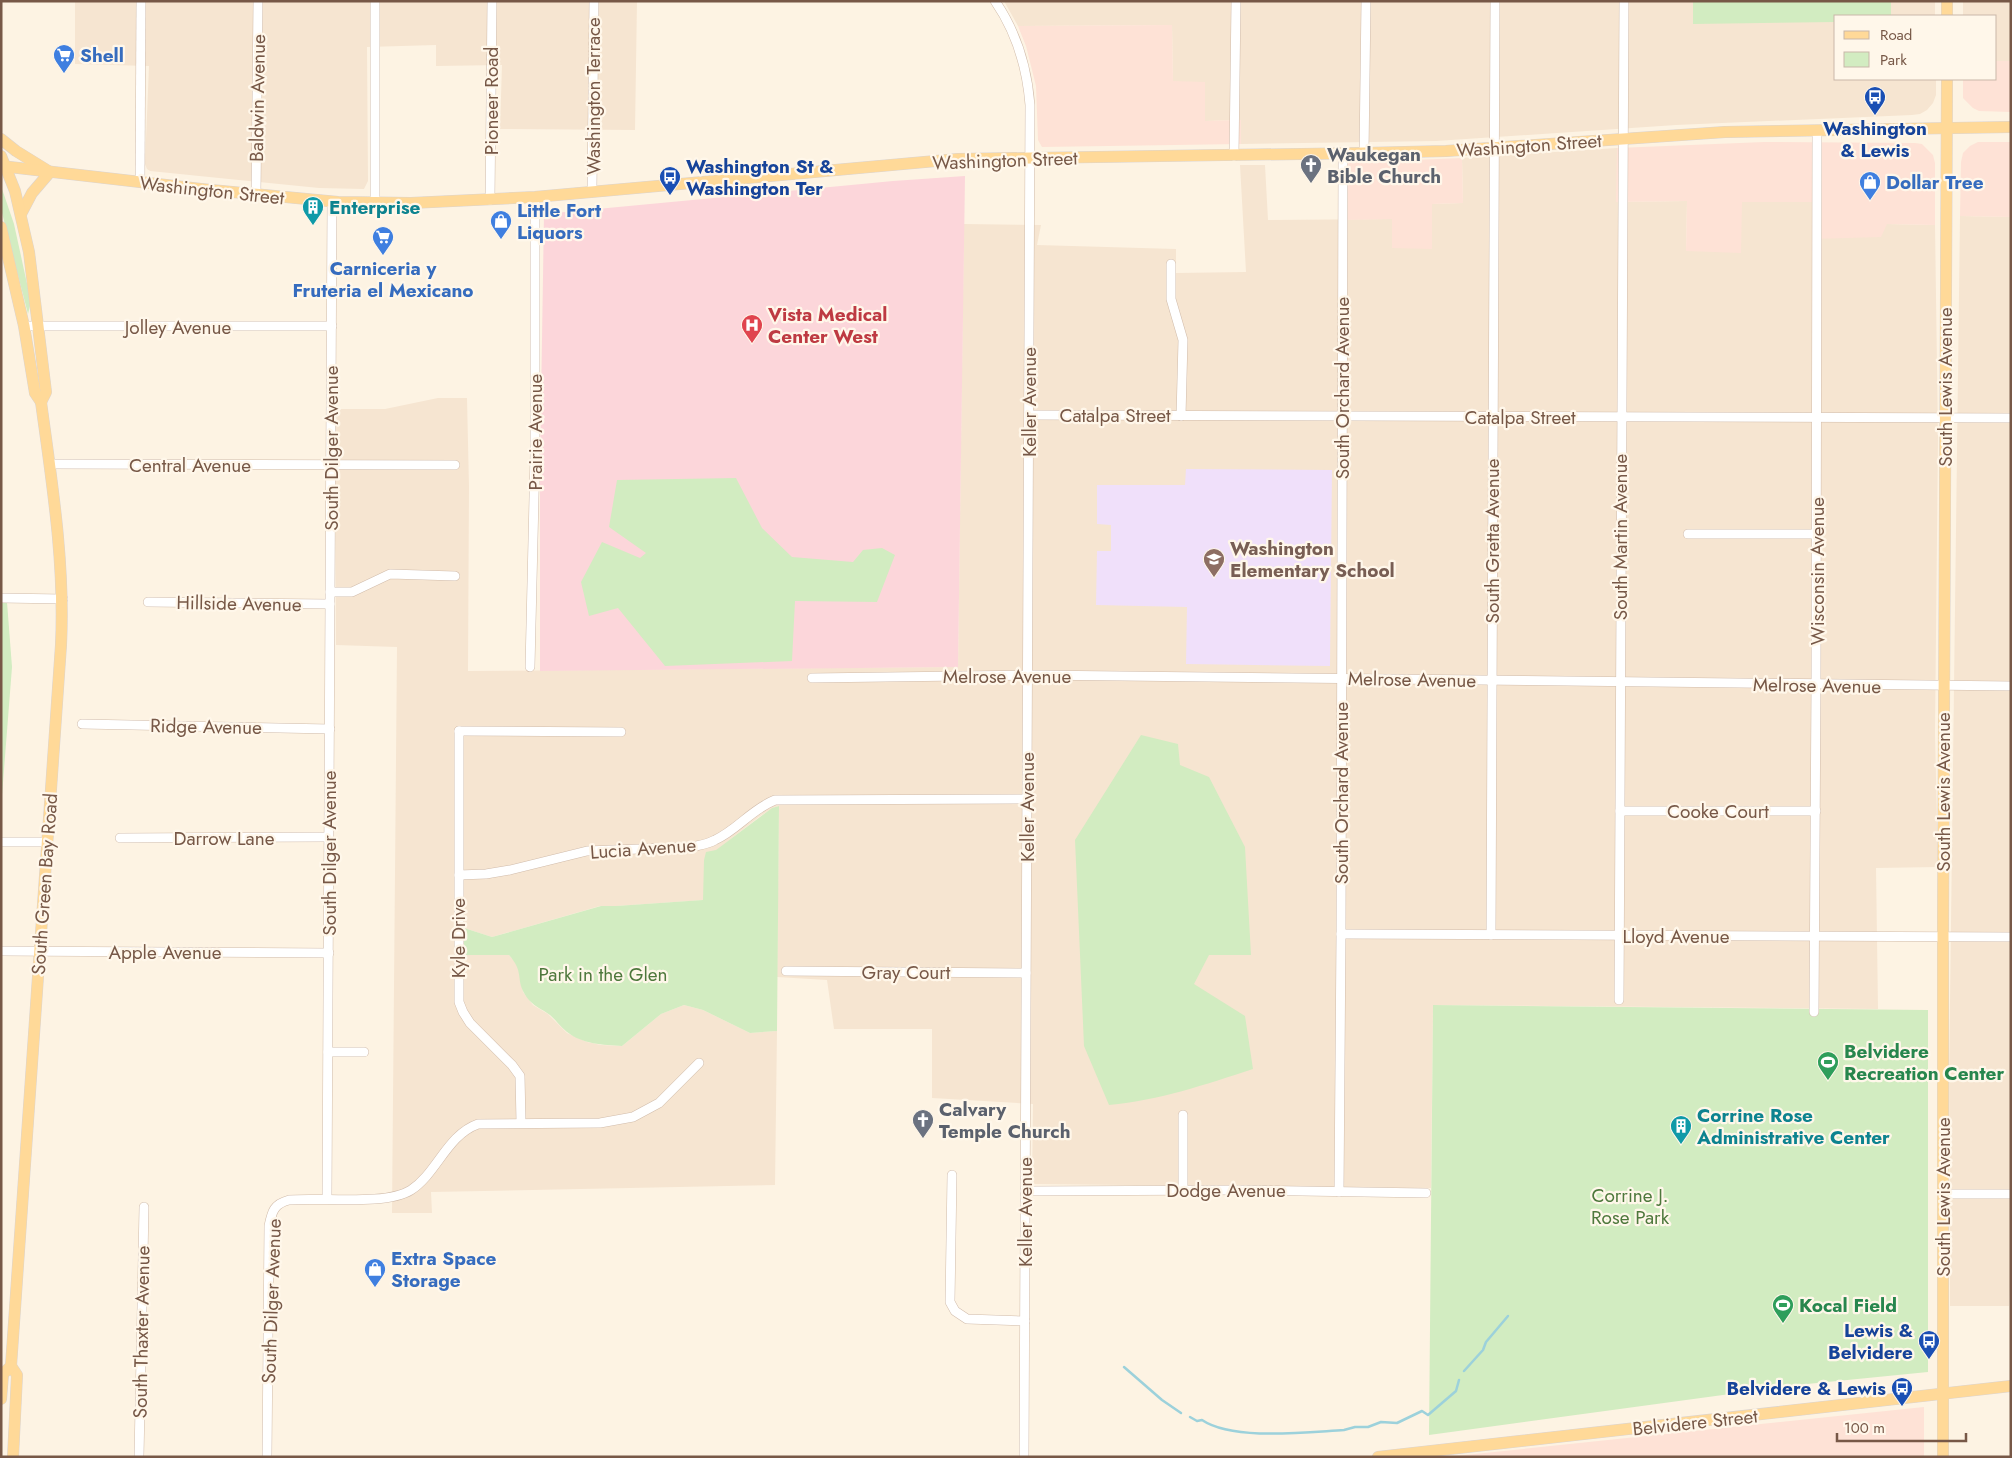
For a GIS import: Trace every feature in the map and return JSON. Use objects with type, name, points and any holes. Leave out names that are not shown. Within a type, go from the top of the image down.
[{"type":"main road","points":[[1947,15],[1948,1]]},
{"type":"main road","name":"South Lewis Avenue","points":[[1943,1457],[1943,936],[1947,80]]},
{"type":"main road","name":"Washington Street","points":[[3,163],[50,172],[332,202],[411,203],[535,197],[958,159],[1343,154],[1494,147],[1725,132],[2011,127]]},
{"type":"main road","points":[[1,139],[16,151],[50,172],[32,193],[21,214]]},
{"type":"main road","name":"South Green Bay Road","points":[[3,163],[21,214],[29,252],[46,392],[42,402]]},
{"type":"main road","name":"South Green Bay Road","points":[[1,227],[24,326],[35,392],[42,402],[58,528],[63,598],[11,1366],[3,1374],[1,1399]]},
{"type":"main road","name":"South Green Bay Road","points":[[11,1366],[18,1375],[13,1457]]},
{"type":"main road","name":"Belvidere Street","points":[[1378,1457],[2011,1386]]},
{"type":"street","points":[[140,182],[141,1]]},
{"type":"street","name":"Baldwin Avenue","points":[[256,194],[258,1]]},
{"type":"street","points":[[374,202],[375,1]]},
{"type":"street","name":"Pioneer Road","points":[[490,200],[492,1]]},
{"type":"street","name":"Washington Terrace","points":[[592,191],[594,1]]},
{"type":"street","name":"Keller Avenue","points":[[995,1],[1019,46],[1026,70],[1030,105],[1024,1457]]},
{"type":"street","points":[[1234,156],[1236,1]]},
{"type":"street","points":[[1364,153],[1366,1]]},
{"type":"street","name":"South Gretta Avenue","points":[[1491,935],[1495,1]]},
{"type":"street","name":"South Martin Avenue","points":[[1619,1000],[1624,1]]},
{"type":"street","name":"Wisconsin Avenue","points":[[1814,1012],[1817,130]]},
{"type":"street","name":"South Orchard Avenue","points":[[1339,1192],[1343,154]]},
{"type":"street","name":"Prairie Avenue","points":[[530,668],[535,455],[535,197]]},
{"type":"street","name":"South Dilger Avenue","points":[[267,1457],[269,1226],[274,1206],[280,1202],[299,1199],[327,1199],[332,202]]},
{"type":"street","points":[[1171,264],[1171,299],[1182,340],[1181,416]]},
{"type":"street","name":"Jolley Avenue","points":[[24,326],[332,326]]},
{"type":"street","name":"Catalpa Street","points":[[1029,415],[2011,418]]},
{"type":"street","name":"Central Avenue","points":[[50,464],[455,465]]},
{"type":"street","points":[[1688,534],[1817,534]]},
{"type":"street","points":[[330,592],[352,592],[390,574],[455,576]]},
{"type":"street","points":[[1,598],[63,598]]},
{"type":"street","name":"Hillside Avenue","points":[[148,602],[330,604]]},
{"type":"street","name":"Melrose Avenue","points":[[812,678],[1028,675],[2011,686]]},
{"type":"street","name":"Ridge Avenue","points":[[82,724],[330,729]]},
{"type":"street","name":"Kyle Drive","points":[[521,1122],[520,1076],[512,1065],[470,1023],[459,1002],[455,729],[622,732]]},
{"type":"street","name":"Lucia Avenue","points":[[458,875],[486,874],[510,870],[587,851],[706,844],[716,840],[757,809],[775,800],[1027,799]]},
{"type":"street","name":"Cooke Court","points":[[1620,811],[1816,811]]},
{"type":"street","name":"Darrow Lane","points":[[120,838],[328,837]]},
{"type":"street","points":[[1,842],[47,842]]},
{"type":"street","name":"Lloyd Avenue","points":[[1341,934],[2011,937]]},
{"type":"street","name":"Apple Avenue","points":[[1,951],[328,953]]},
{"type":"street","name":"Gray Court","points":[[786,971],[1026,973]]},
{"type":"street","points":[[328,1052],[364,1052]]},
{"type":"street","points":[[327,1199],[384,1199],[400,1196],[412,1190],[427,1176],[440,1157],[471,1127],[478,1124],[521,1122],[600,1124],[633,1117],[659,1103],[699,1063]]},
{"type":"street","points":[[1183,1115],[1183,1190]]},
{"type":"street","points":[[952,1175],[950,1302],[955,1311],[967,1318],[1025,1321]]},
{"type":"street","name":"Dodge Avenue","points":[[1025,1191],[1183,1190],[1426,1193]]},
{"type":"street","points":[[1943,1194],[2011,1194]]},
{"type":"street","name":"South Thaxter Avenue","points":[[139,1457],[144,1207]]},
{"type":"shaded area","points":[[75,1],[637,1],[635,130],[500,129],[502,65],[436,66],[436,45],[367,47],[368,181],[364,189],[319,188],[150,171],[145,164],[149,66],[75,64]]},
{"type":"shaded area","points":[[1004,1],[1935,1],[1935,15],[1834,15],[1834,80],[1936,80],[1936,95],[1933,103],[1927,110],[1920,114],[1912,115],[1676,125],[1436,141],[1241,144],[1241,120],[1205,121],[1173,82],[1172,25],[1018,26]]},
{"type":"shaded area","points":[[1963,1],[2011,1],[2011,61],[1997,61],[1997,15],[1963,15]]},
{"type":"shaded area","points":[[1172,25],[1173,81],[1205,82],[1205,121],[1241,120],[1241,144],[1042,147],[1038,140],[1036,86],[1026,46],[1018,26]]},
{"type":"shaded area","points":[[1997,61],[2011,61],[2011,112],[1979,111],[1963,98],[1963,80],[1997,80]]},
{"type":"shaded area","points":[[1764,142],[1922,144],[1933,155],[1935,163],[1935,225],[1887,224],[1881,237],[1812,239],[1812,202],[1742,202],[1741,253],[1686,251],[1687,201],[1616,202],[1617,148]]},
{"type":"shaded area","points":[[1978,142],[2011,142],[2011,217],[1960,216],[1961,162],[1963,153],[1970,146]]},
{"type":"shaded area","points":[[1617,148],[1617,202],[1687,201],[1686,251],[1742,202],[1812,202],[1812,238],[1886,224],[1935,225],[1938,437],[1935,733],[1938,867],[1876,868],[1878,1009],[1433,1005],[1431,1188],[1032,1184],[1033,1104],[932,1098],[932,1029],[834,1029],[827,980],[777,977],[779,806],[759,817],[704,860],[704,900],[600,906],[492,937],[461,927],[461,955],[509,955],[518,965],[523,992],[533,1005],[548,1014],[567,1033],[587,1042],[622,1046],[661,1014],[684,1005],[703,1010],[750,1033],[777,1031],[775,1185],[431,1192],[432,1213],[392,1213],[397,647],[336,645],[335,409],[385,409],[438,398],[467,398],[469,487],[468,671],[958,667],[964,224],[1041,225],[1037,245],[1176,249],[1176,273],[1246,272],[1240,165],[1265,165],[1268,220],[1392,219],[1432,248],[1431,204],[1463,203],[1462,158]]},
{"type":"shaded area","points":[[1462,158],[1463,203],[1432,204],[1432,249],[1392,248],[1392,219],[1341,220],[1340,163]]},
{"type":"shaded area","name":"Vista Medical Center West","points":[[965,176],[958,667],[540,671],[540,464],[544,214]]},
{"type":"shaded area","points":[[1960,216],[2011,217],[2011,1266],[2009,1306],[1950,1306],[1949,1081]]},
{"type":"shaded area","name":"Washington Elementary School","points":[[1186,469],[1332,470],[1330,666],[1186,664],[1187,607],[1096,605],[1097,551],[1111,551],[1111,525],[1097,524],[1097,485],[1185,485]]},
{"type":"shaded area","points":[[1924,1407],[1924,1457],[1446,1457]]},
{"type":"green space","points":[[1693,1],[1891,1],[1891,15],[1834,15],[1834,22],[1693,24]]},
{"type":"green space","points":[[1,186],[14,224],[31,302],[28,314],[1,209]]},
{"type":"green space","points":[[736,478],[762,528],[792,557],[853,562],[863,550],[882,548],[895,555],[877,602],[795,601],[792,661],[665,666],[618,608],[589,616],[581,582],[602,542],[640,558],[646,553],[609,527],[617,480]]},
{"type":"green space","points":[[1,602],[7,602],[12,667],[2,795]]},
{"type":"green space","points":[[1141,735],[1178,744],[1180,765],[1209,777],[1245,847],[1251,955],[1209,955],[1194,984],[1245,1016],[1253,1069],[1164,1096],[1109,1105],[1084,1046],[1075,840]]},
{"type":"green space","name":"Park in the Glen","points":[[779,806],[777,1031],[750,1033],[703,1010],[684,1005],[661,1014],[622,1046],[586,1041],[567,1032],[550,1015],[529,1000],[522,988],[517,966],[509,955],[461,955],[461,927],[492,937],[601,906],[703,900],[706,852],[716,850],[772,808]]},
{"type":"green space","name":"Corrine J. Rose Park","points":[[1433,1005],[1928,1010],[1928,1372],[1797,1385],[1429,1435]]},
{"type":"waterway","points":[[1464,1371],[1483,1350],[1486,1342],[1508,1316]]},
{"type":"waterway","points":[[1124,1367],[1162,1400],[1181,1413]]},
{"type":"waterway","points":[[1190,1417],[1197,1421],[1202,1420],[1215,1427],[1251,1433],[1291,1433],[1368,1427],[1381,1422],[1397,1423],[1422,1411],[1428,1415],[1456,1391],[1459,1380]]},
{"type":"place","name":"Shell","points":[[64,74]]},
{"type":"place","name":"Washington & Lewis","points":[[1875,116]]},
{"type":"place","name":"Waukegan Bible Church","points":[[1311,184]]},
{"type":"place","name":"Washington St & Washington Ter","points":[[670,196]]},
{"type":"place","name":"Dollar Tree","points":[[1870,201]]},
{"type":"place","name":"Enterprise","points":[[313,226]]},
{"type":"place","name":"Little Fort Liquors","points":[[501,240]]},
{"type":"place","name":"Carniceria y Fruteria el Mexicano","points":[[383,256]]},
{"type":"place","name":"Vista Medical Center West","points":[[752,344]]},
{"type":"place","name":"Washington Elementary School","points":[[1214,578]]},
{"type":"place","name":"Belvidere Recreation Center","points":[[1828,1081]]},
{"type":"place","name":"Calvary Temple Church","points":[[923,1139]]},
{"type":"place","name":"Corrine Rose Administrative Center","points":[[1681,1145]]},
{"type":"place","name":"Extra Space Storage","points":[[375,1288]]},
{"type":"place","name":"Kocal Field","points":[[1783,1324]]},
{"type":"place","name":"Lewis & Belvidere","points":[[1929,1360]]},
{"type":"place","name":"Belvidere & Lewis","points":[[1902,1407]]}]
